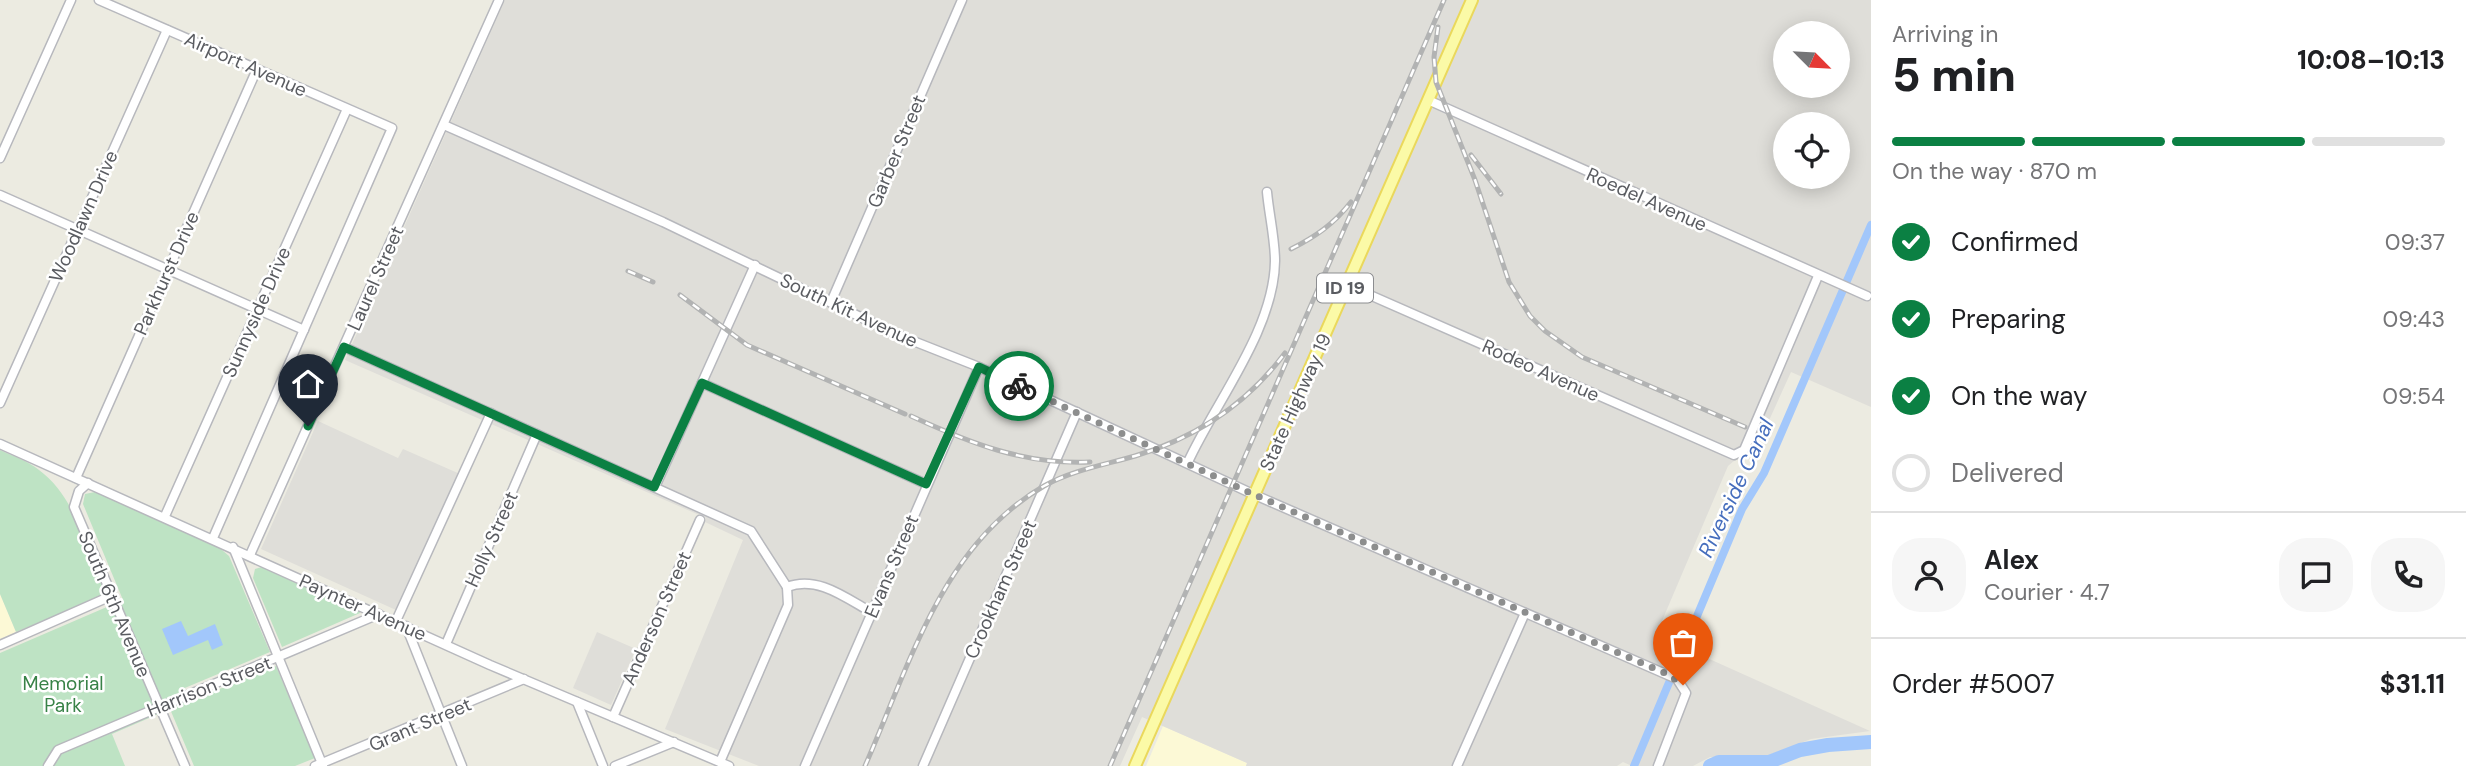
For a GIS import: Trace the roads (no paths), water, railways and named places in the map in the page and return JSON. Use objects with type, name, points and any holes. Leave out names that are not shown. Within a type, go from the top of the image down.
[{"type":"main road","name":"State Highway 19","points":[[1135,766],[1472,0]]},
{"type":"street","points":[[0,158],[71,0]]},
{"type":"street","name":"Airport Avenue","points":[[99,0],[392,128],[304,330]]},
{"type":"street","name":"Laurel Street","points":[[250,555],[499,0]]},
{"type":"street","name":"Garber Street","points":[[831,302],[962,0]]},
{"type":"street","name":"Woodlawn Drive","points":[[0,403],[167,30]]},
{"type":"street","name":"Parkhurst Drive","points":[[76,478],[257,69]]},
{"type":"street","name":"Roedel Avenue","points":[[1428,100],[1867,296]]},
{"type":"street","name":"Sunnyside Drive","points":[[165,516],[348,109]]},
{"type":"street","name":"South Kit Avenue","points":[[444,125],[755,265],[898,335],[979,367],[1255,495],[1667,674],[1680,682],[1686,693],[1658,766]]},
{"type":"street","points":[[1188,462],[1254,339],[1272,286],[1275,261],[1267,192]]},
{"type":"street","points":[[0,195],[304,330],[213,538]]},
{"type":"street","points":[[654,487],[755,265]]},
{"type":"street","name":"Rodeo Avenue","points":[[1347,285],[1734,455],[1744,450],[1818,276]]},
{"type":"street","points":[[344,347],[751,531],[787,587],[788,605],[720,762]]},
{"type":"street","name":"Evans Street","points":[[804,766],[979,367]]},
{"type":"street","points":[[702,383],[926,484]]},
{"type":"street","name":"Crookham Street","points":[[923,766],[1077,412]]},
{"type":"street","points":[[396,621],[491,413]]},
{"type":"street","name":"Holly Street","points":[[446,644],[537,434]]},
{"type":"street","name":"Paynter Avenue","points":[[0,444],[524,679],[729,766]]},
{"type":"street","name":"South 6th Avenue","points":[[88,483],[79,491],[74,506],[185,766]]},
{"type":"street","name":"Anderson Street","points":[[613,717],[700,520]]},
{"type":"street","points":[[233,547],[320,765]]},
{"type":"street","points":[[787,587],[800,582],[827,587],[871,612]]},
{"type":"street","points":[[0,645],[111,596]]},
{"type":"street","points":[[1457,766],[1525,613]]},
{"type":"street","name":"Harrison Street","points":[[48,766],[58,750],[158,705],[278,658],[379,614]]},
{"type":"street","points":[[406,626],[462,766]]},
{"type":"street","name":"Grant Street","points":[[320,765],[524,679]]},
{"type":"street","points":[[578,702],[603,766]]},
{"type":"street","points":[[615,766],[674,742]]},
{"type":"water","points":[[181,621],[188,636],[215,624],[223,645],[212,650],[208,640],[173,655],[162,629]]},
{"type":"waterway","name":"Riverside Canal","points":[[1634,766],[1742,509],[1764,473],[1871,225]]},
{"type":"waterway","points":[[1710,766],[1719,762],[1769,762],[1800,750],[1871,742]]},
{"type":"railway","points":[[1110,766],[1444,0]]},
{"type":"railway","points":[[1438,27],[1434,57],[1436,82],[1475,180],[1509,282],[1530,316],[1545,331],[1582,357],[1745,427]]},
{"type":"railway","points":[[1471,155],[1501,194]]},
{"type":"railway","points":[[1291,249],[1324,229],[1351,202]]},
{"type":"railway","points":[[628,271],[653,282]]},
{"type":"railway","points":[[680,295],[747,345],[905,414]]},
{"type":"railway","points":[[865,766],[933,610],[954,574],[979,540],[1009,511],[1055,480],[1135,456],[1199,429],[1254,388],[1285,353]]},
{"type":"railway","points":[[911,416],[976,443],[1020,456],[1042,460],[1090,462]]},
{"type":"park label","name":"Memorial Park","points":[[63,694]]}]
